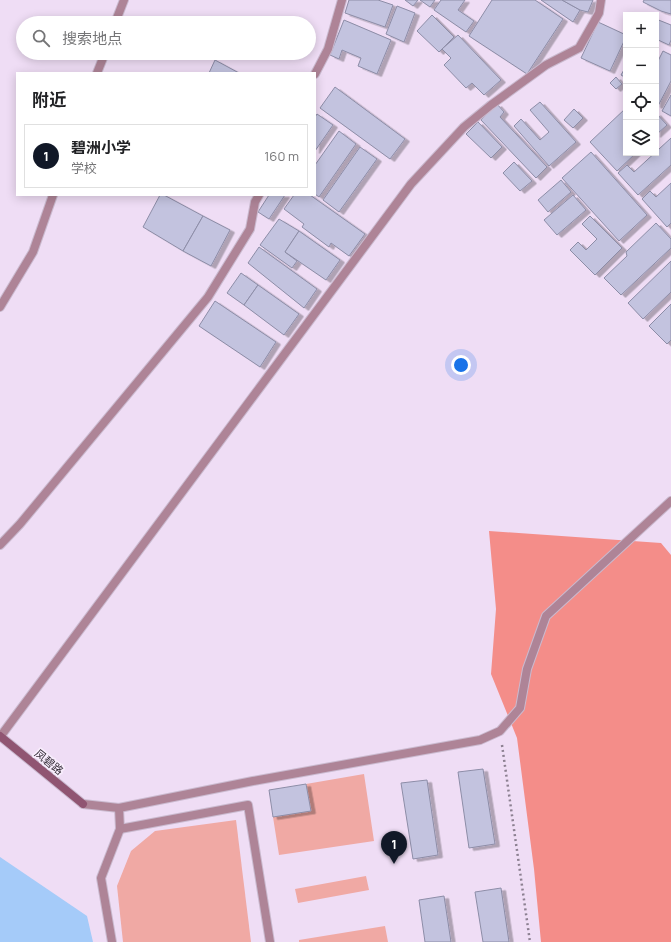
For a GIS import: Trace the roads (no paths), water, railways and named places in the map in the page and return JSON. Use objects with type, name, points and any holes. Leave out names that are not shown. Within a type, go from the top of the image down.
[{"type":"main road","name":"凤碧路","points":[[0,737],[84,804]]},
{"type":"street","points":[[118,16],[124,0]]},
{"type":"street","points":[[316,72],[328,49],[342,0]]},
{"type":"street","points":[[0,737],[411,184],[464,127],[491,105],[546,65],[579,48],[599,13],[601,0]]},
{"type":"street","points":[[97,72],[102,60]]},
{"type":"street","points":[[0,307],[33,252],[53,196]]},
{"type":"street","points":[[0,545],[25,518],[208,297],[250,229],[255,202],[258,196]]},
{"type":"street","points":[[84,804],[119,808],[253,781],[480,740],[500,731],[520,708],[527,670],[546,616],[671,501]]},
{"type":"street","points":[[120,829],[248,805],[270,942]]},
{"type":"street","points":[[112,942],[101,878],[120,829],[119,808]]},
{"type":"water","points":[[0,857],[87,916],[93,942],[0,942]]},
{"type":"place","name":"碧洲小学","points":[[394,864]]}]
